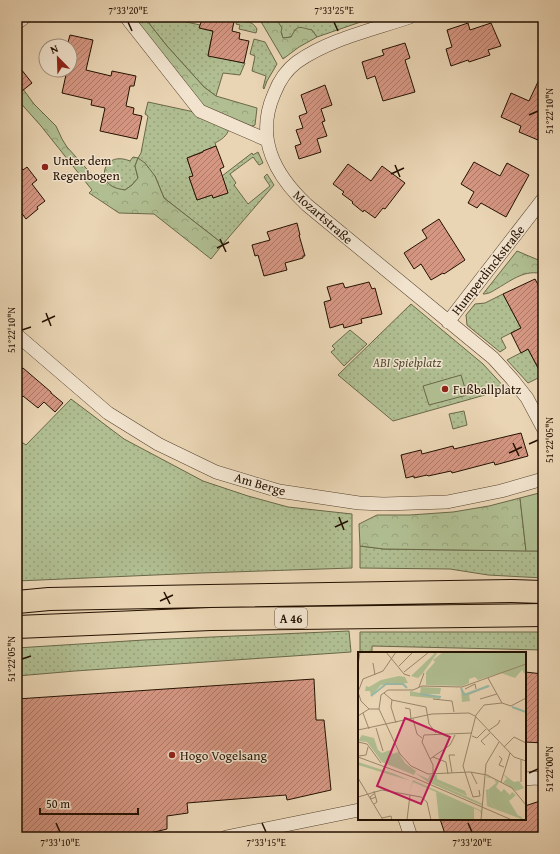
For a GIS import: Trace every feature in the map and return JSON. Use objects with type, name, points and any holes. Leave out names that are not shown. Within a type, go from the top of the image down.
[{"type":"highway","name":"A 46","points":[[17,602],[49,599],[410,592],[543,592]]},
{"type":"highway","points":[[17,596],[49,599]]},
{"type":"highway","name":"A 46","points":[[17,627],[211,619],[543,615]]},
{"type":"street","points":[[17,23],[25,17]]},
{"type":"street","points":[[126,17],[200,110],[267,140]]},
{"type":"street","name":"Mozartstraße","points":[[410,17],[343,39],[311,53],[295,63],[278,83],[268,111],[266,126],[270,153],[282,177],[307,205],[493,358],[512,378],[527,398],[543,428]]},
{"type":"street","name":"Humperdinckstraße","points":[[448,322],[543,199]]},
{"type":"street","name":"Am Berge","points":[[17,335],[108,413],[158,444],[216,472],[279,492],[359,503],[384,504],[447,502],[501,491],[543,479]]},
{"type":"street","points":[[526,779],[543,779]]},
{"type":"street","points":[[226,837],[358,810]]},
{"type":"street","points":[[405,820],[411,837]]},
{"type":"green space","points":[[130,17],[144,17],[167,46],[204,87],[216,96],[257,108],[255,125],[247,128],[204,108]]},
{"type":"green space","points":[[144,17],[169,17],[200,25],[200,28],[215,32],[211,40],[208,55],[245,63],[240,75],[223,73],[216,96],[204,87],[167,46]]},
{"type":"green space","points":[[238,17],[243,17],[246,22],[254,25],[257,29],[256,33],[239,29],[240,25],[236,24]]},
{"type":"green space","points":[[266,17],[275,17],[282,28],[281,32],[283,38],[291,37],[297,28],[301,27],[312,30],[317,37],[299,47],[283,59],[260,20]]},
{"type":"green space","points":[[275,17],[375,17],[317,37],[312,30],[296,29],[291,37],[283,38]]},
{"type":"green space","points":[[254,39],[265,42],[277,64],[264,89],[266,76],[252,71],[255,56],[250,54]]},
{"type":"green space","points":[[17,81],[34,104],[56,126],[67,147],[95,178],[104,176],[108,183],[112,186],[125,190],[138,178],[135,166],[138,158],[145,163],[155,176],[164,198],[223,244],[211,259],[154,214],[119,213],[89,193],[92,190],[41,126],[17,99]]},
{"type":"green space","points":[[148,102],[199,113],[229,129],[224,138],[215,143],[216,146],[187,158],[193,176],[189,177],[197,200],[212,195],[213,198],[228,193],[222,176],[252,153],[253,155],[258,152],[263,163],[259,165],[253,157],[230,174],[236,183],[234,185],[248,204],[270,186],[264,177],[267,174],[274,185],[223,244],[164,198],[155,176],[138,158],[141,153],[148,116],[145,114]]},
{"type":"green space","points":[[133,157],[138,158],[135,166],[138,178],[132,185],[125,190],[117,189],[110,185],[104,174],[105,168],[109,163],[114,160],[121,159],[130,161]]},
{"type":"green space","points":[[517,251],[543,262],[543,274],[530,273],[519,276],[491,292],[483,294]]},
{"type":"green space","points":[[503,294],[521,328],[501,338],[506,348],[500,352],[467,325],[466,315],[475,304],[485,303]]},
{"type":"green space","name":"ABI Spielplatz","points":[[411,304],[483,364],[506,389],[393,421],[338,375]]},
{"type":"green space","points":[[350,330],[367,344],[344,366],[331,352],[335,349],[332,346]]},
{"type":"green space","points":[[528,349],[542,376],[528,383],[507,360]]},
{"type":"green space","name":"Fußballplatz","points":[[461,375],[467,395],[429,405],[423,386]]},
{"type":"green space","points":[[71,399],[124,439],[203,481],[288,507],[352,514],[352,568],[17,581],[17,439],[26,445]]},
{"type":"green space","points":[[464,411],[467,425],[453,429],[449,414]]},
{"type":"green space","points":[[543,492],[543,551],[526,551],[520,498]]},
{"type":"green space","points":[[520,498],[526,551],[384,549],[360,546],[359,524],[377,515],[410,515],[453,512],[489,506]]},
{"type":"green space","points":[[360,546],[384,549],[543,551],[543,578],[488,575],[450,569],[360,568]]},
{"type":"green space","points":[[349,631],[351,652],[17,676],[17,648],[144,640]]},
{"type":"green space","points":[[360,632],[543,632],[543,650],[372,646],[372,652],[360,652]]},
{"type":"building","points":[[203,17],[235,17],[232,31],[240,33],[239,39],[249,41],[244,63],[208,56],[213,31],[199,28]]},
{"type":"building","points":[[468,23],[470,30],[491,23],[501,46],[488,50],[490,55],[451,66],[446,49],[452,47],[447,30]]},
{"type":"building","points":[[70,35],[93,40],[86,70],[111,76],[112,71],[136,76],[134,86],[130,86],[126,106],[134,108],[133,114],[142,116],[137,139],[100,131],[105,108],[91,105],[92,100],[62,93],[65,78],[78,78],[78,38],[69,38]]},
{"type":"building","points":[[405,43],[410,58],[405,60],[415,92],[383,101],[375,76],[367,79],[362,62],[384,55],[382,50]]},
{"type":"building","points":[[17,64],[32,83],[17,95]]},
{"type":"building","points":[[543,71],[543,130],[538,140],[519,132],[521,126],[501,117],[511,93],[529,101]]},
{"type":"building","points":[[325,85],[332,105],[321,109],[325,121],[322,122],[327,136],[317,139],[321,152],[299,159],[295,146],[301,144],[296,130],[303,128],[299,116],[307,113],[301,95]]},
{"type":"building","points":[[216,146],[224,167],[220,169],[228,193],[213,198],[212,195],[197,200],[189,177],[193,176],[187,158]]},
{"type":"building","points":[[17,162],[23,170],[27,167],[37,180],[32,184],[45,201],[26,219],[17,207]]},
{"type":"building","points":[[474,162],[500,176],[507,163],[529,175],[506,217],[481,203],[477,208],[468,203],[474,192],[461,184]]},
{"type":"building","points":[[348,164],[371,181],[382,166],[405,183],[385,209],[383,208],[375,218],[364,210],[363,212],[342,194],[344,192],[333,184]]},
{"type":"building","points":[[439,219],[465,260],[444,274],[443,273],[431,280],[421,264],[414,269],[404,253],[427,238],[422,230]]},
{"type":"building","points":[[297,223],[305,256],[303,256],[303,258],[285,263],[287,270],[264,276],[258,255],[255,256],[252,245],[270,240],[267,232]]},
{"type":"building","points":[[535,279],[543,294],[543,377],[528,349],[521,353],[511,333],[521,328],[503,294]]},
{"type":"building","points":[[369,282],[372,289],[375,288],[382,314],[361,319],[362,323],[344,328],[343,324],[330,328],[324,302],[331,300],[327,287],[343,283],[345,288]]},
{"type":"building","points":[[23,368],[63,403],[55,412],[44,402],[38,408],[23,396],[17,402],[17,375]]},
{"type":"building","points":[[521,433],[528,456],[495,465],[494,462],[452,473],[451,471],[428,476],[414,478],[414,476],[406,478],[401,455],[421,450],[422,454],[453,446],[454,449]]},
{"type":"building","points":[[526,672],[543,674],[543,743],[526,742]]},
{"type":"building","name":"Hogo Vogelsang","points":[[314,679],[316,720],[324,720],[331,790],[287,800],[286,795],[187,803],[188,813],[167,816],[167,829],[134,837],[17,837],[17,699]]},
{"type":"building","points":[[543,800],[543,837],[446,837],[440,820],[526,820],[526,806]]},
{"type":"place","name":"Unter dem Regenbogen","points":[[45,167]]},
{"type":"place","name":"Fußballplatz","points":[[445,389]]},
{"type":"place","name":"Hogo Vogelsang","points":[[172,755]]}]
